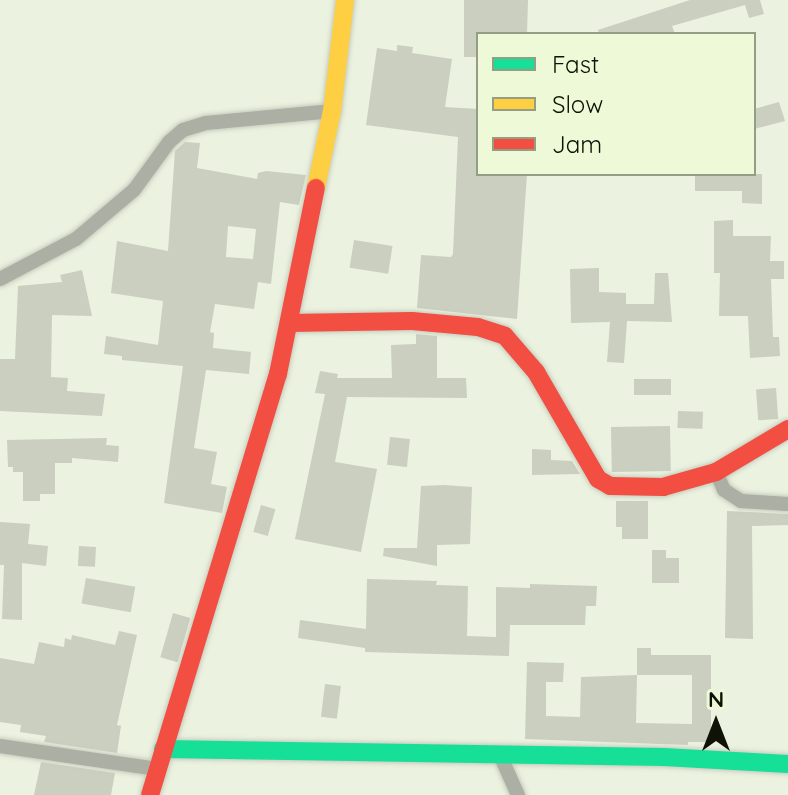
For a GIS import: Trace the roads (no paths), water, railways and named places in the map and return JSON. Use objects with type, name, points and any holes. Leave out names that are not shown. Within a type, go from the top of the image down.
[{"type":"street","points":[[150,795],[278,374],[332,111],[345,0]]},
{"type":"street","points":[[0,279],[76,239],[134,190],[169,142],[183,130],[206,123],[332,111]]},
{"type":"street","points":[[289,323],[412,321],[478,327],[505,336],[536,372],[598,479],[610,486],[663,487],[716,472],[788,429]]},
{"type":"street","points":[[716,472],[724,490],[741,501],[788,504]]},
{"type":"street","points":[[0,746],[157,769]]},
{"type":"street","points":[[163,749],[788,764]]},
{"type":"street","points":[[500,755],[518,795]]}]
